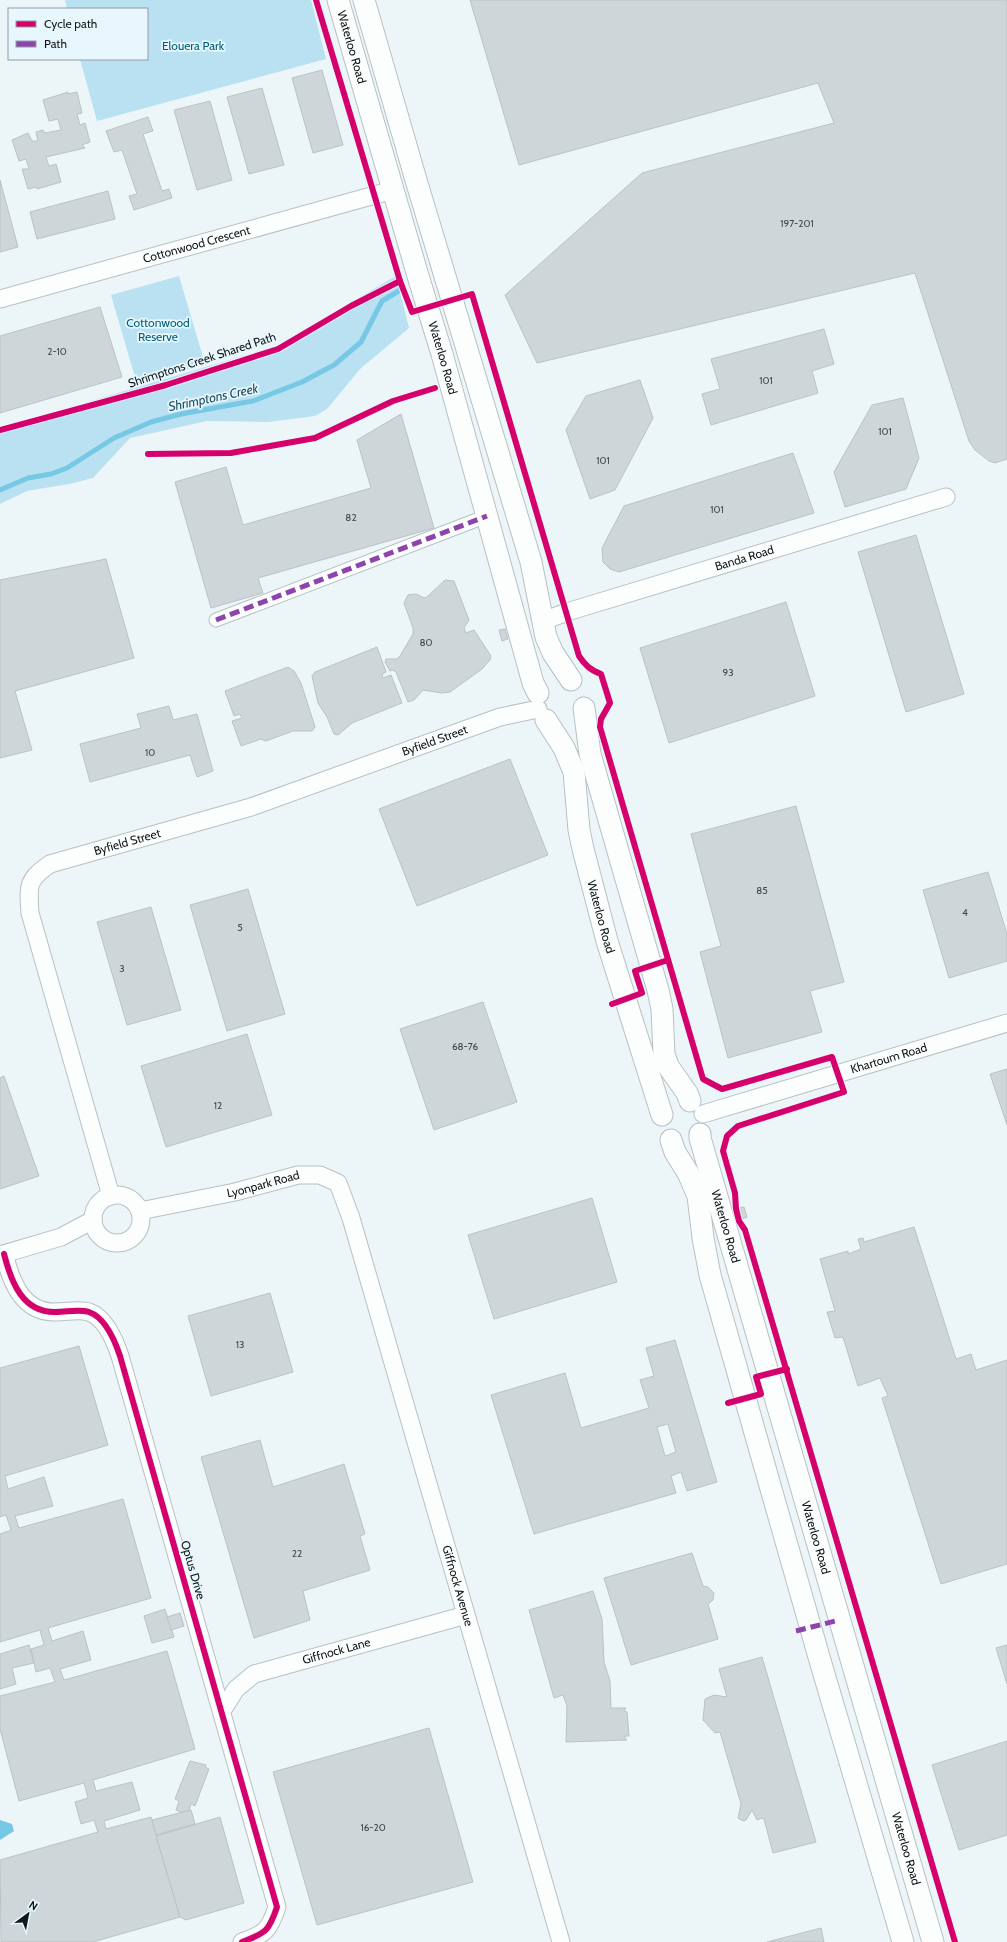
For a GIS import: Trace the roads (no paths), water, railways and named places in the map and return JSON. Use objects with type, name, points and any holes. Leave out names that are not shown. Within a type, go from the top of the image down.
[{"type":"street","name":"Waterloo Road","points":[[338,0],[442,354],[533,683],[541,708],[564,748],[574,772],[579,830],[583,848],[607,941],[662,1115]]},
{"type":"street","name":"Waterloo Road","points":[[364,0],[420,195],[531,562],[546,637],[553,654],[572,680]]},
{"type":"street","name":"Cottonwood Crescent","points":[[0,299],[393,190]]},
{"type":"street","name":"Banda Road","points":[[543,621],[567,612],[946,497]]},
{"type":"street","points":[[216,620],[487,516]]},
{"type":"street","points":[[556,678],[572,680],[579,686],[583,694],[584,708],[580,715],[568,724],[552,724],[541,708],[542,686],[556,678]]},
{"type":"street","name":"Byfield Street","points":[[111,1196],[30,912],[28,890],[35,875],[50,864],[251,807],[500,717],[541,708]]},
{"type":"street","name":"Waterloo Road","points":[[584,708],[590,754],[658,990],[662,1009],[664,1054],[668,1066],[687,1093],[698,1116],[700,1138],[933,1942]]},
{"type":"street","name":"Khartoum Road","points":[[698,1116],[1007,1023]]},
{"type":"street","points":[[682,1100],[698,1116],[690,1142],[682,1143],[671,1140],[662,1128],[662,1115],[666,1108],[671,1104],[682,1100]]},
{"type":"street","name":"Waterloo Road","points":[[671,1140],[675,1152],[688,1173],[698,1196],[703,1238],[710,1275],[821,1665],[903,1942]]},
{"type":"street","name":"Lyonpark Road","points":[[140,1211],[235,1192],[298,1175],[320,1175],[338,1183],[354,1229]]},
{"type":"street","points":[[111,1196],[125,1196],[131,1200],[140,1211],[140,1227],[136,1234],[129,1240],[122,1243],[110,1242],[99,1235],[93,1220],[94,1212],[98,1205],[103,1199],[111,1196]]},
{"type":"street","points":[[2,1254],[61,1237],[93,1220]]},
{"type":"street","name":"Giffnock Avenue","points":[[354,1229],[561,1942]]},
{"type":"street","name":"Optus Drive","points":[[2,1254],[11,1280],[26,1301],[44,1312],[90,1312],[107,1326],[116,1343],[278,1907],[269,1929],[257,1937],[242,1942]]},
{"type":"street","name":"Giffnock Lane","points":[[222,1711],[236,1689],[254,1674],[466,1615]]},
{"type":"water","points":[[0,1820],[12,1824],[14,1831],[0,1840]]},
{"type":"waterway","name":"Shrimptons Creek","points":[[0,490],[28,478],[51,474],[67,468],[114,438],[151,422],[181,414],[253,401],[302,382],[334,365],[361,342],[382,301],[402,289]]},
{"type":"park label","name":"Elouera Park","points":[[193,46]]},
{"type":"park label","name":"Cottonwood Reserve","points":[[158,330]]}]
